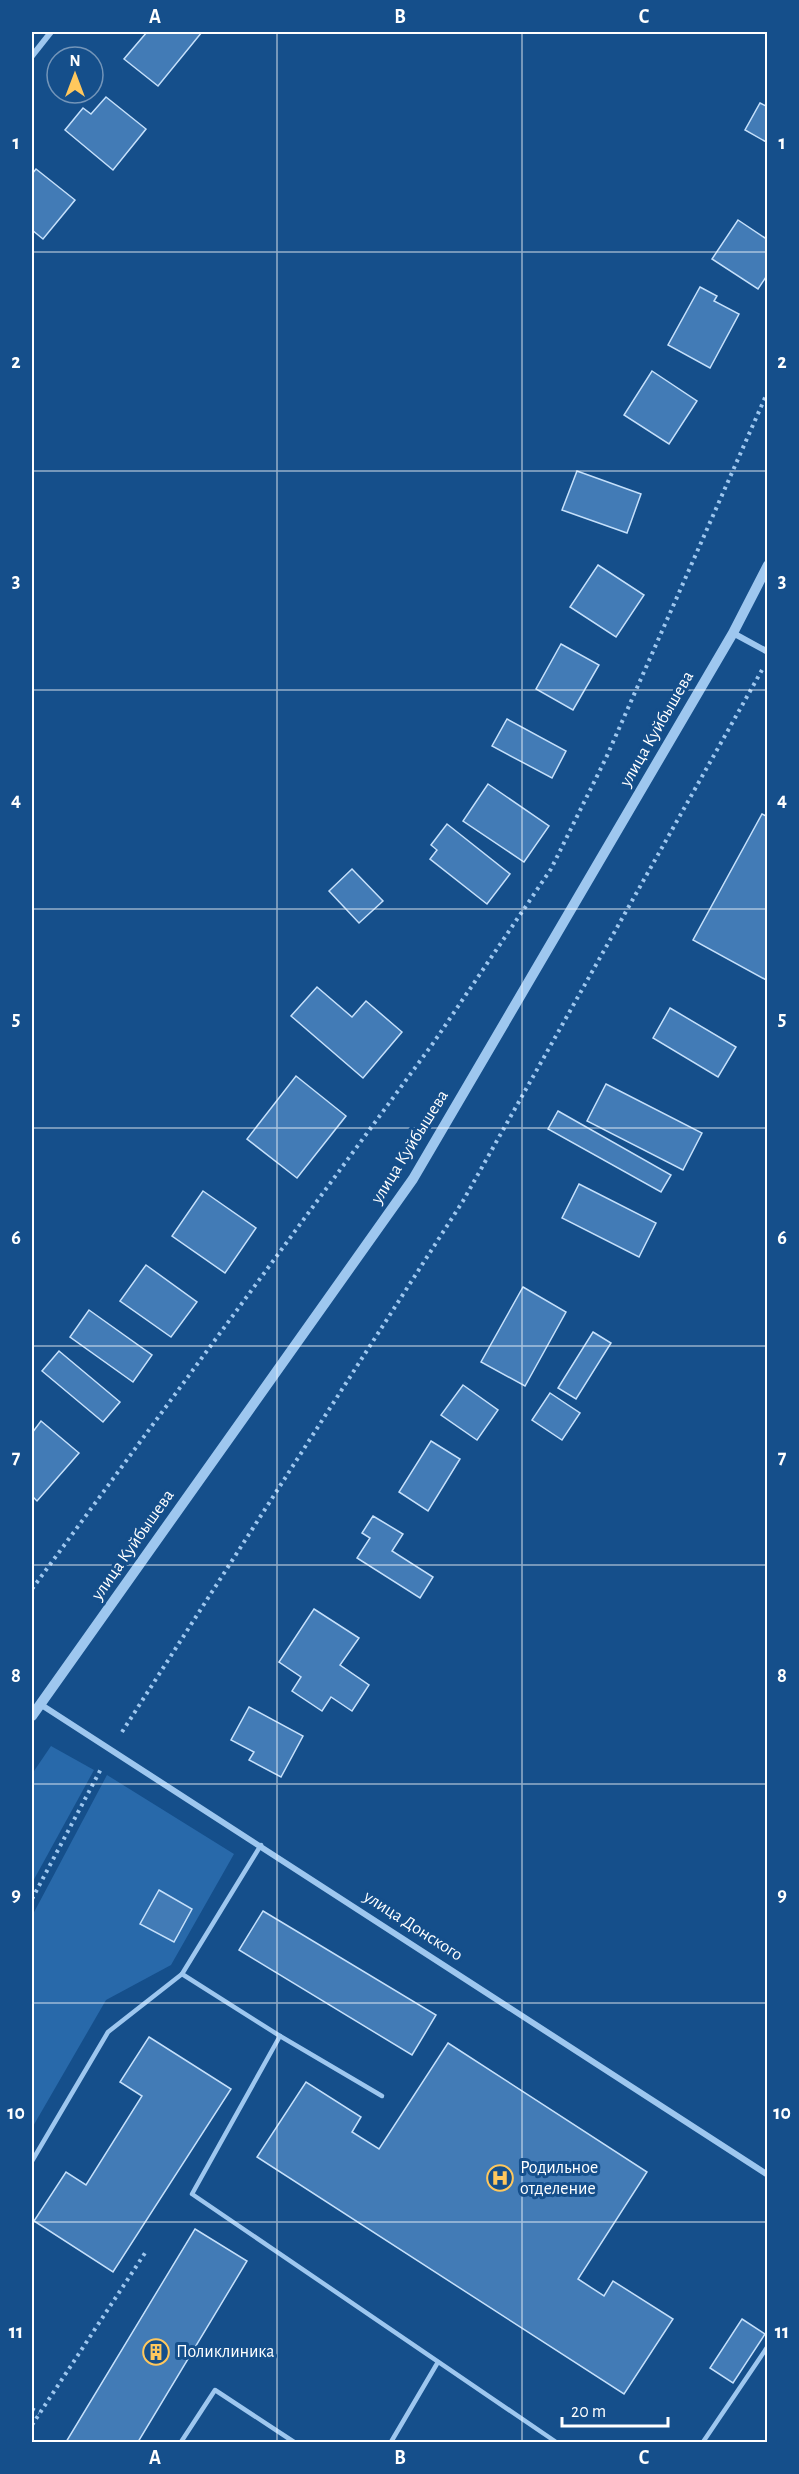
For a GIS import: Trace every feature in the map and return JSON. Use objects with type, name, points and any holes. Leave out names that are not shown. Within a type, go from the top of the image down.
[{"type":"street","points":[[32,56],[51,32]]},
{"type":"street","name":"улица Куйбышева","points":[[32,1716],[413,1179],[733,633],[768,565]]},
{"type":"street","points":[[733,633],[768,651]]},
{"type":"street","name":"улица Донского","points":[[40,1704],[768,2175]]},
{"type":"lane","points":[[32,2161],[108,2032],[182,1974],[261,1845]]},
{"type":"lane","points":[[182,1974],[280,2036],[382,2096]]},
{"type":"lane","points":[[280,2036],[192,2194],[556,2442]]},
{"type":"lane","points":[[703,2442],[768,2346]]},
{"type":"lane","points":[[391,2442],[438,2362]]},
{"type":"lane","points":[[181,2442],[215,2390],[294,2442]]},
{"type":"path","points":[[32,1589],[434,1042],[551,869],[606,758],[768,391]]},
{"type":"path","points":[[32,1899],[112,1749],[463,1201],[768,659]]},
{"type":"path","points":[[32,2425],[145,2253]]},
{"type":"path","points":[[32,2409],[39,2413]]},
{"type":"shaded area","points":[[51,1746],[94,1770],[32,1883],[32,1774]]},
{"type":"shaded area","points":[[107,1775],[234,1854],[171,1965],[106,2000],[32,2128],[32,1916]]},
{"type":"building","points":[[147,32],[202,32],[158,86],[124,59]]},
{"type":"building","points":[[105,98],[146,129],[113,170],[65,130],[83,108],[91,114],[99,105],[105,105]]},
{"type":"building","points":[[760,103],[768,107],[768,143],[745,130]]},
{"type":"building","points":[[36,169],[75,200],[43,239],[32,230],[32,174]]},
{"type":"building","points":[[738,220],[768,240],[768,274],[758,289],[712,259]]},
{"type":"building","points":[[700,287],[717,296],[714,301],[739,314],[710,368],[668,345]]},
{"type":"building","points":[[652,371],[697,401],[669,444],[624,415]]},
{"type":"building","points":[[577,471],[641,494],[627,533],[562,510]]},
{"type":"building","points":[[598,565],[644,595],[616,637],[570,607]]},
{"type":"building","points":[[561,644],[599,665],[573,710],[536,689]]},
{"type":"building","points":[[507,719],[566,751],[552,778],[492,746]]},
{"type":"building","points":[[488,784],[549,826],[524,862],[463,821]]},
{"type":"building","points":[[762,814],[768,817],[768,981],[693,940]]},
{"type":"building","points":[[447,824],[510,874],[487,904],[430,859],[437,850],[431,845]]},
{"type":"building","points":[[352,869],[383,901],[359,923],[329,891]]},
{"type":"building","points":[[317,987],[352,1017],[366,1001],[402,1032],[363,1078],[291,1016]]},
{"type":"building","points":[[670,1008],[736,1047],[718,1077],[653,1038]]},
{"type":"building","points":[[296,1076],[346,1116],[297,1178],[247,1139]]},
{"type":"building","points":[[606,1084],[702,1133],[683,1170],[587,1121]]},
{"type":"building","points":[[558,1111],[671,1175],[661,1192],[548,1129]]},
{"type":"building","points":[[579,1184],[656,1223],[639,1257],[562,1218]]},
{"type":"building","points":[[203,1191],[256,1228],[225,1273],[172,1236]]},
{"type":"building","points":[[146,1265],[197,1302],[171,1337],[120,1301]]},
{"type":"building","points":[[523,1287],[566,1312],[525,1386],[481,1362]]},
{"type":"building","points":[[89,1310],[152,1355],[133,1382],[70,1337]]},
{"type":"building","points":[[593,1332],[611,1343],[576,1399],[558,1388]]},
{"type":"building","points":[[59,1351],[120,1402],[103,1422],[42,1371]]},
{"type":"building","points":[[463,1385],[498,1410],[477,1440],[441,1415]]},
{"type":"building","points":[[550,1393],[580,1413],[562,1440],[532,1420]]},
{"type":"building","points":[[41,1421],[79,1453],[37,1501],[32,1496],[32,1433]]},
{"type":"building","points":[[431,1441],[460,1459],[428,1511],[399,1492]]},
{"type":"building","points":[[373,1516],[403,1534],[392,1551],[433,1577],[420,1598],[357,1558],[370,1538],[362,1533]]},
{"type":"building","points":[[314,1609],[359,1638],[340,1665],[369,1685],[352,1711],[331,1697],[322,1711],[292,1691],[301,1677],[279,1662]]},
{"type":"building","points":[[249,1707],[303,1736],[281,1777],[249,1760],[254,1752],[231,1740]]},
{"type":"building","points":[[159,1890],[192,1909],[174,1942],[140,1924]]},
{"type":"building","points":[[263,1911],[436,2015],[412,2055],[239,1950]]},
{"type":"building","points":[[149,2037],[231,2089],[113,2272],[34,2221],[66,2172],[86,2185],[142,2096],[120,2082]]},
{"type":"building","points":[[448,2043],[647,2172],[578,2279],[604,2296],[613,2281],[673,2319],[624,2394],[257,2157],[306,2082],[361,2117],[352,2132],[379,2149]]},
{"type":"building","name":"Поликлиника","points":[[195,2229],[247,2261],[138,2442],[66,2442]]},
{"type":"building","points":[[742,2319],[765,2334],[733,2383],[710,2368]]},
{"type":"place","name":"Родильное отделение","points":[[500,2178]]},
{"type":"place","name":"Поликлиника","points":[[156,2352]]}]
